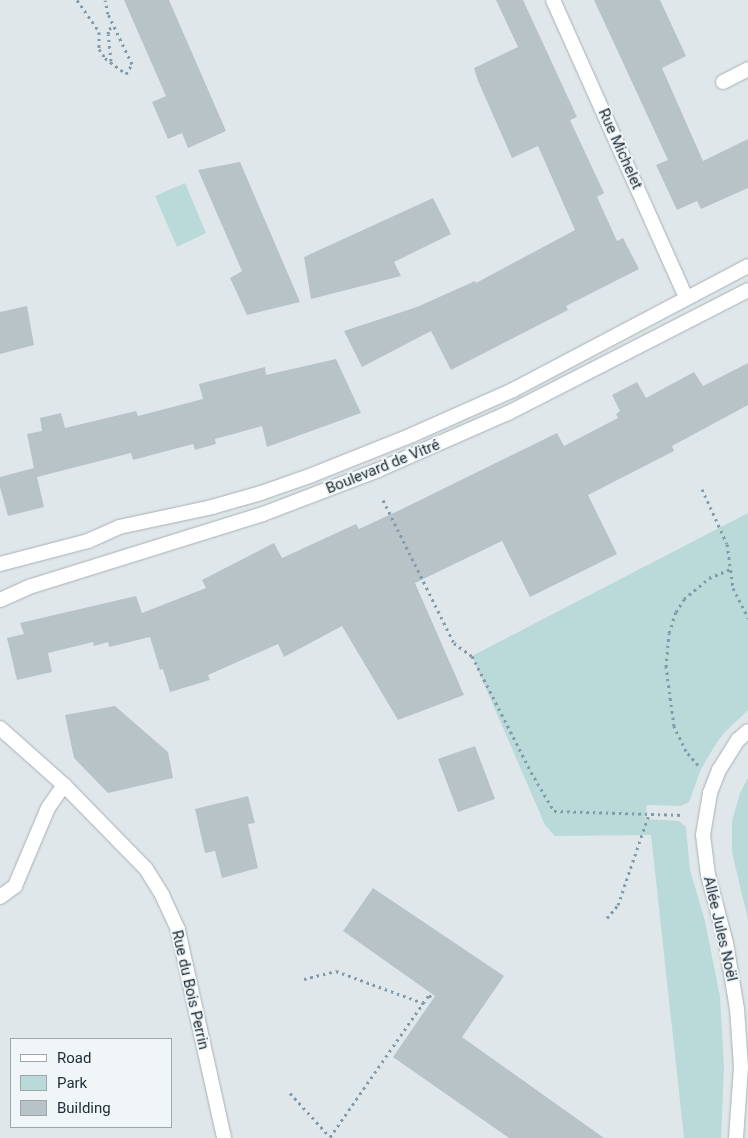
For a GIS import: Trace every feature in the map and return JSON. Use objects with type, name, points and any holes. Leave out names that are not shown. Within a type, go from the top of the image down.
[{"type":"main road","name":"Rue Michelet","points":[[553,0],[686,298]]},
{"type":"main road","points":[[723,82],[748,69]]},
{"type":"main road","name":"Boulevard de Vitré","points":[[0,564],[88,541],[119,527],[212,507],[312,475],[412,435],[505,393],[748,266]]},
{"type":"main road","name":"Boulevard de Vitré","points":[[0,600],[32,586],[254,516],[378,470],[500,417],[748,290]]},
{"type":"main road","name":"Rue du Bois Perrin","points":[[0,728],[64,785],[146,870],[162,895],[178,930],[224,1138]]},
{"type":"main road","name":"Allée Jules Noël","points":[[736,1138],[741,1067],[737,1009],[726,942],[708,875],[704,852],[705,817],[715,780],[728,755],[748,731]]},
{"type":"main road","points":[[0,897],[15,886],[48,808],[64,785]]},
{"type":"path","points":[[77,0],[95,22],[99,32],[99,49],[126,74],[132,64],[114,26],[105,0]]},
{"type":"path","points":[[111,62],[108,34],[109,29],[114,26]]},
{"type":"path","points":[[702,489],[727,544],[733,588],[748,618]]},
{"type":"path","points":[[384,500],[454,643],[472,656],[531,772],[554,810],[705,817]]},
{"type":"path","points":[[715,780],[686,751],[674,726],[668,694],[667,648],[676,612],[684,599],[710,578],[730,569]]},
{"type":"path","points":[[607,918],[618,905],[649,814]]},
{"type":"path","points":[[304,979],[336,971],[423,1003]]},
{"type":"path","points":[[290,1093],[330,1137],[429,995],[434,999]]},
{"type":"green space","points":[[185,183],[206,233],[177,247],[155,196]]},
{"type":"green space","points":[[748,513],[748,710],[723,734],[714,747],[701,769],[689,802],[681,806],[647,805],[645,819],[679,821],[686,827],[690,870],[705,921],[720,997],[724,1068],[721,1138],[684,1138],[651,835],[555,836],[545,825],[472,656]]},
{"type":"green space","points":[[748,778],[748,920],[732,852],[732,821],[740,793]]},
{"type":"building","points":[[124,0],[169,0],[226,131],[188,148],[182,133],[168,139],[152,102],[166,96]]},
{"type":"building","points":[[496,0],[523,0],[577,117],[570,120],[604,193],[597,197],[617,241],[623,238],[639,269],[566,306],[568,310],[451,370],[431,331],[362,367],[344,331],[417,307],[475,281],[476,283],[575,230],[538,146],[512,158],[478,81],[474,68],[518,47]]},
{"type":"building","points":[[594,0],[660,0],[686,56],[662,68],[703,161],[748,139],[748,188],[701,209],[697,201],[677,210],[656,165],[668,160]]},
{"type":"building","points":[[240,162],[300,302],[247,315],[230,278],[242,271],[198,170]]},
{"type":"building","points":[[433,198],[451,234],[394,262],[401,276],[311,299],[304,257]]},
{"type":"building","points":[[27,306],[34,345],[0,354],[0,312]]},
{"type":"building","points":[[336,359],[361,413],[267,447],[262,426],[215,439],[216,444],[195,450],[193,444],[133,460],[131,453],[37,477],[44,507],[8,516],[0,487],[0,477],[34,468],[27,434],[42,431],[40,418],[61,413],[65,428],[136,411],[138,416],[203,399],[199,384],[265,367],[266,375]]},
{"type":"building","points":[[748,363],[748,405],[672,446],[674,451],[588,495],[617,554],[530,597],[502,541],[415,583],[464,695],[398,720],[342,626],[284,657],[278,644],[208,675],[210,680],[170,692],[163,669],[160,670],[150,637],[109,647],[108,642],[94,646],[93,642],[48,653],[52,672],[17,680],[7,638],[24,634],[20,623],[136,596],[142,613],[206,588],[202,580],[274,543],[282,558],[356,524],[359,529],[557,433],[564,446],[618,418],[616,414],[620,411],[612,395],[637,382],[646,398],[694,372],[703,386]]},
{"type":"building","points":[[115,706],[168,752],[173,778],[108,793],[74,758],[65,715]]},
{"type":"building","points":[[475,746],[495,799],[458,812],[438,759]]},
{"type":"building","points":[[248,796],[255,823],[248,824],[258,868],[222,878],[215,851],[205,853],[195,809]]},
{"type":"building","points":[[373,888],[504,976],[462,1037],[604,1138],[509,1138],[393,1057],[435,996],[343,931]]}]
